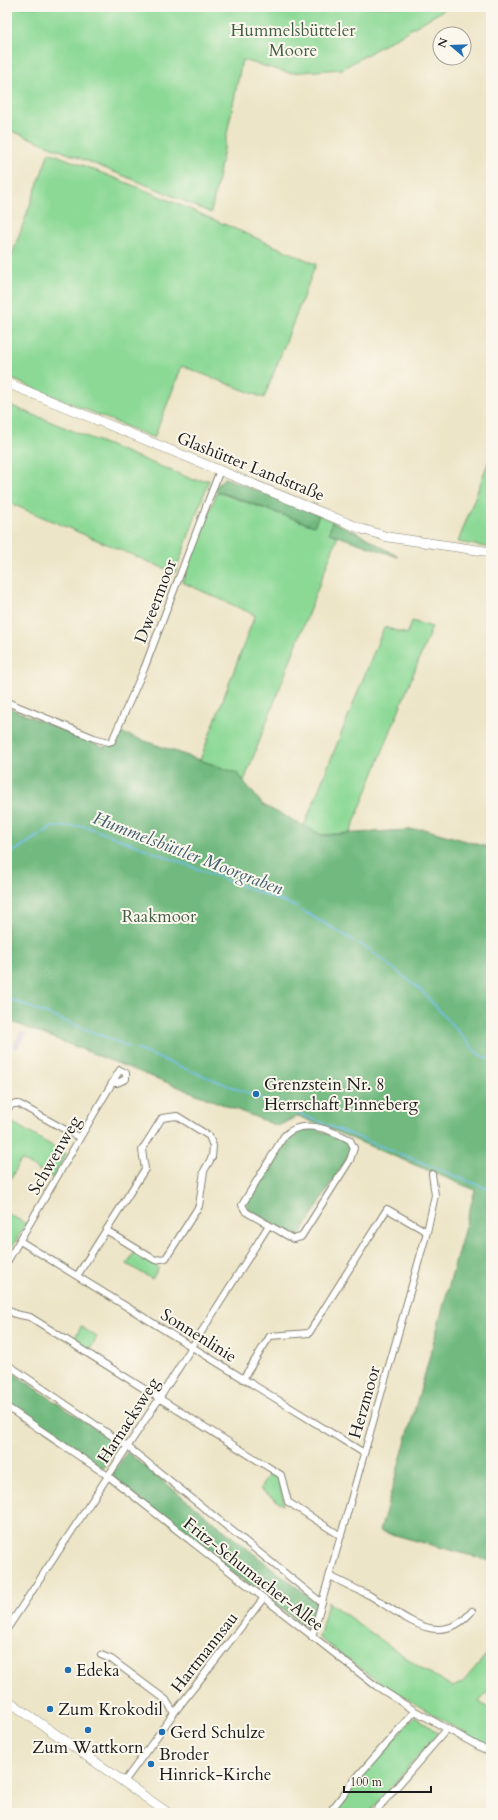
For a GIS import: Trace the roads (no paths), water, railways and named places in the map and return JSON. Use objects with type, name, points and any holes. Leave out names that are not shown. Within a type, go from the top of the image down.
[{"type":"street","name":"Glashütter Landstraße","points":[[7,383],[362,529],[388,536],[491,552]]},
{"type":"street","name":"Dweermoor","points":[[7,702],[94,738],[108,742],[112,741],[117,734],[144,669],[220,470]]},
{"type":"street","name":"Schwenweg","points":[[7,1262],[112,1083]]},
{"type":"street","points":[[7,1109],[13,1104],[19,1104],[80,1138]]},
{"type":"street","points":[[77,1276],[144,1169],[142,1150],[162,1118],[177,1116],[209,1136],[213,1146],[212,1157],[204,1171],[199,1206],[166,1258],[155,1260],[106,1230]]},
{"type":"street","points":[[310,1126],[350,1140],[354,1148],[350,1160],[301,1236],[293,1239],[269,1225],[244,1210],[242,1205],[284,1136],[294,1128],[310,1126]]},
{"type":"street","name":"Herzmoor","points":[[312,1637],[427,1232],[435,1195],[432,1174]]},
{"type":"street","points":[[243,1378],[270,1336],[309,1333],[387,1209],[427,1232]]},
{"type":"street","name":"Harnacksweg","points":[[7,1629],[159,1399],[269,1225]]},
{"type":"street","name":"Sonnenlinie","points":[[20,1241],[191,1348],[243,1378],[364,1453]]},
{"type":"street","points":[[7,1309],[16,1314],[30,1317],[281,1475],[288,1502],[341,1536]]},
{"type":"street","name":"Fritz-Schumacher-Allee","points":[[7,1364],[128,1446],[322,1603]]},
{"type":"street","name":"Fritz-Schumacher-Allee","points":[[7,1407],[108,1476],[263,1599],[376,1686],[415,1711],[491,1754]]},
{"type":"street","points":[[330,1576],[369,1595],[423,1626],[438,1629],[454,1625],[466,1619],[472,1611]]},
{"type":"street","name":"Hartmannsau","points":[[124,1782],[174,1713],[263,1599]]},
{"type":"street","points":[[101,1655],[111,1659],[166,1700],[174,1713]]},
{"type":"street","points":[[7,1700],[168,1813]]},
{"type":"street","points":[[329,1813],[357,1777],[415,1711]]},
{"type":"street","points":[[374,1813],[447,1729]]},
{"type":"waterway","name":"Hummelsbüttler Moorgraben","points":[[7,856],[52,827],[85,826],[297,907]]},
{"type":"waterway","name":"Hummelsbüttler Moorgraben","points":[[301,910],[353,940]]},
{"type":"waterway","name":"Hummelsbüttler Moorgraben","points":[[358,943],[366,947],[421,990],[478,1054],[491,1060]]},
{"type":"waterway","points":[[7,998],[130,1047]]},
{"type":"waterway","points":[[136,1049],[491,1190]]},
{"type":"place","name":"Grenzstein Nr. 8 Herrschaft Pinneberg","points":[[256,1094]]},
{"type":"place","name":"Edeka","points":[[68,1670]]},
{"type":"place","name":"Zum Krokodil","points":[[50,1709]]},
{"type":"place","name":"Zum Wattkorn","points":[[88,1730]]},
{"type":"place","name":"Gerd Schulze","points":[[162,1732]]},
{"type":"place","name":"Broder Hinrick-Kirche","points":[[151,1764]]},
{"type":"park label","name":"Hummelsbütteler Moore","points":[[293,40]]},
{"type":"park label","name":"Raakmoor","points":[[159,916]]}]
